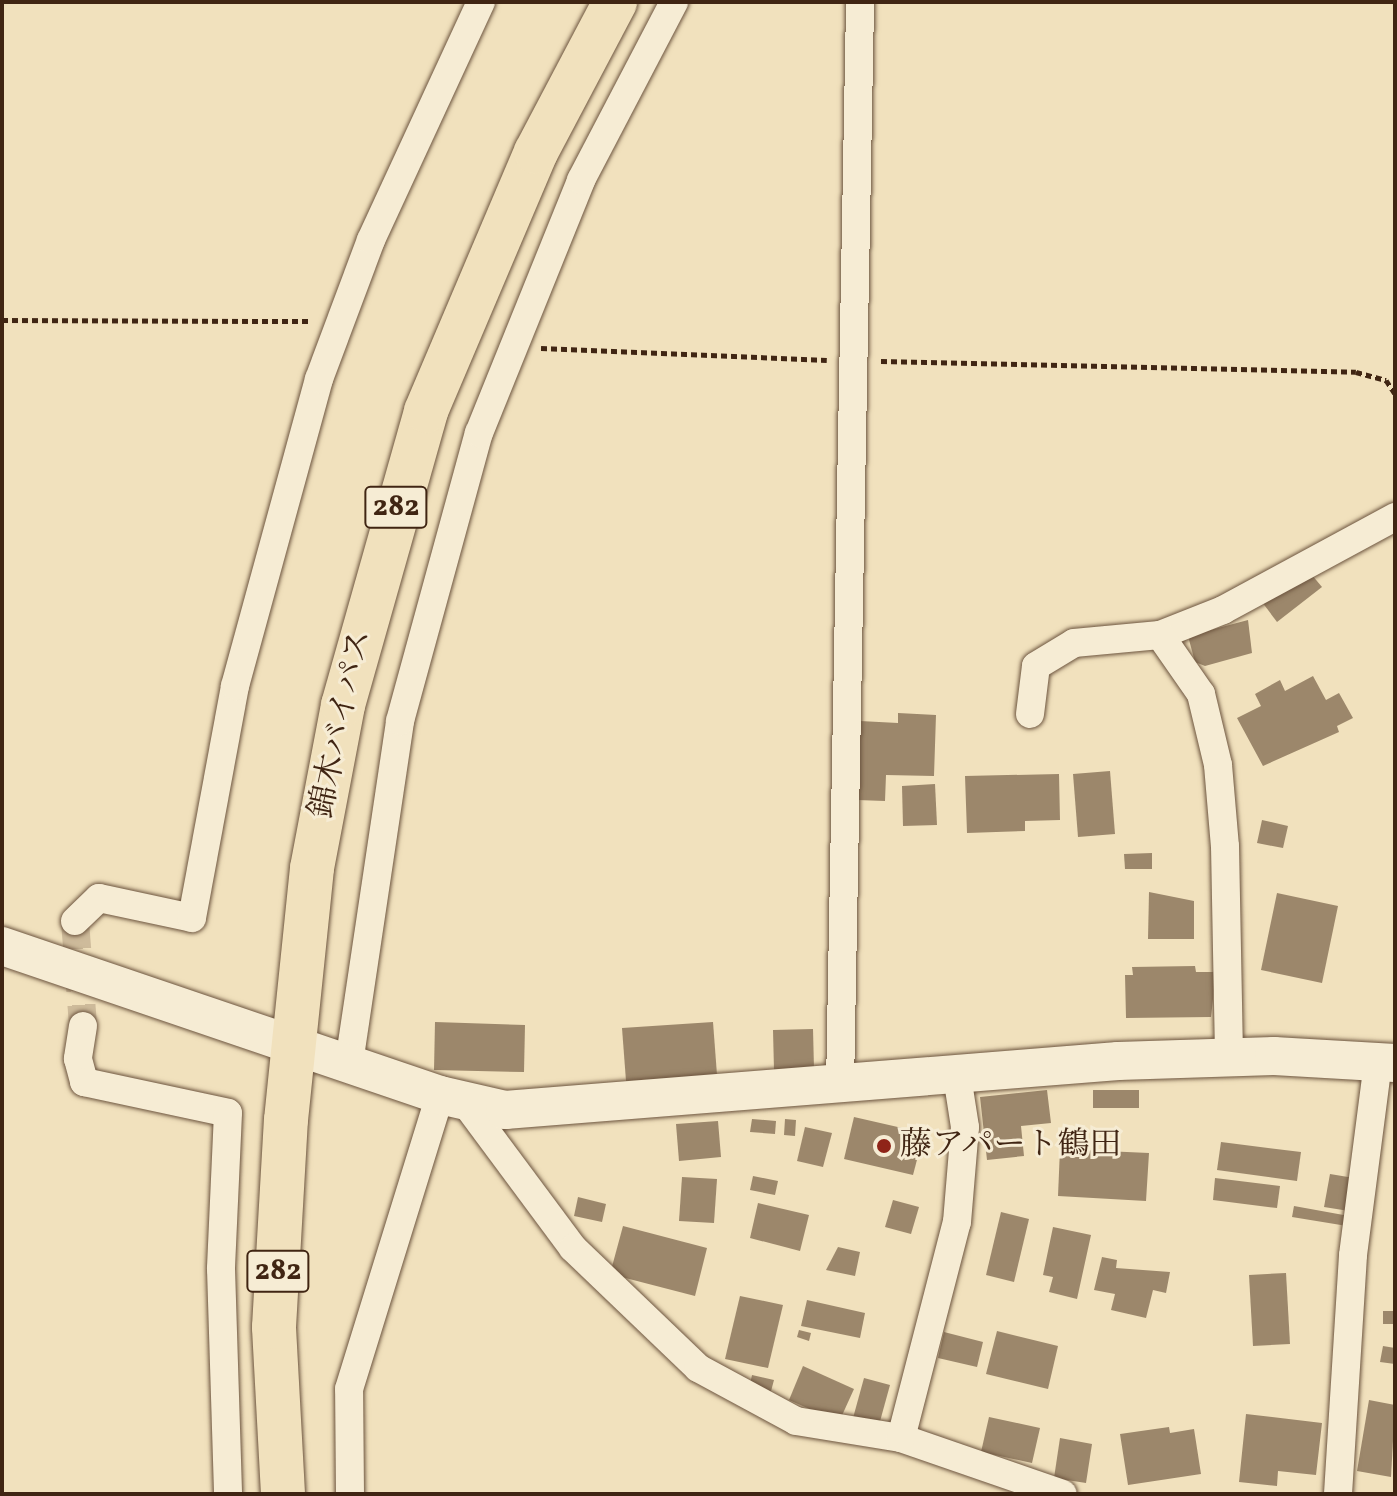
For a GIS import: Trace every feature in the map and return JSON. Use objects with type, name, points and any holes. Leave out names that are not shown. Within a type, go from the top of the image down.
[{"type":"highway","name":"錦木バイパス","points":[[283,1494],[274,1327],[312,868],[381,553],[426,411],[482,275],[615,2]]},
{"type":"street","points":[[75,921],[99,898],[192,918],[270,542],[341,321],[428,109],[481,2]]},
{"type":"street","points":[[349,1063],[400,721],[436,573],[511,347],[581,180],[674,2]]},
{"type":"street","points":[[840,1087],[860,2]]},
{"type":"street","points":[[1030,714],[1036,666],[1061,651],[1160,635],[1223,610],[1395,517]]},
{"type":"street","points":[[1160,635],[1201,694],[1218,765],[1229,1058]]},
{"type":"street","points":[[2,946],[297,1048],[452,1097],[505,1110],[1229,1058],[1386,1063],[1353,1255],[1338,1494]]},
{"type":"street","points":[[83,1026],[84,1082],[228,1113],[221,1269],[228,1494]]},
{"type":"street","points":[[901,1438],[957,1222],[965,1127],[957,1076]]},
{"type":"street","points":[[452,1097],[573,1248],[698,1368],[796,1421],[901,1438],[1063,1494]]},
{"type":"street","points":[[350,1494],[349,1389],[452,1097]]},
{"type":"path","points":[[2,320],[341,321]]},
{"type":"path","points":[[511,347],[853,361],[1356,372],[1386,380],[1395,394]]},
{"type":"building","points":[[1306,568],[1322,587],[1277,622],[1262,602]]},
{"type":"building","points":[[1248,620],[1252,653],[1205,666],[1195,662],[1188,636]]},
{"type":"building","points":[[1313,676],[1326,700],[1339,693],[1353,718],[1337,726],[1339,732],[1263,766],[1237,718],[1261,706],[1255,694],[1280,680],[1285,691]]},
{"type":"building","points":[[898,713],[936,715],[934,776],[886,775],[885,801],[857,800],[860,721],[898,723]]},
{"type":"building","points":[[1110,771],[1115,834],[1078,837],[1073,774]]},
{"type":"building","points":[[1059,774],[1060,820],[1025,821],[1025,831],[967,833],[965,776]]},
{"type":"building","points":[[935,784],[937,825],[903,826],[902,786]]},
{"type":"building","points":[[1262,820],[1288,826],[1283,848],[1257,843]]},
{"type":"building","points":[[1152,853],[1152,869],[1125,869],[1124,854]]},
{"type":"building","points":[[1149,892],[1194,901],[1194,939],[1148,939]]},
{"type":"building","points":[[1277,893],[1338,906],[1322,983],[1261,970]]},
{"type":"building","points":[[1195,966],[1196,972],[1216,972],[1211,1017],[1126,1018],[1125,975],[1133,975],[1132,967]]},
{"type":"building","points":[[435,1022],[525,1025],[524,1072],[434,1070]]},
{"type":"building","points":[[713,1022],[717,1075],[626,1081],[622,1028]]},
{"type":"building","points":[[813,1029],[814,1069],[774,1070],[773,1030]]},
{"type":"building","points":[[1047,1090],[1051,1123],[1021,1126],[1024,1156],[987,1160],[980,1097]]},
{"type":"building","points":[[1093,1090],[1139,1090],[1139,1108],[1093,1108]]},
{"type":"building","name":"藤アパート鶴田","points":[[854,1117],[924,1133],[913,1175],[844,1159]]},
{"type":"building","points":[[752,1119],[776,1121],[775,1134],[750,1132]]},
{"type":"building","points":[[785,1119],[796,1120],[795,1136],[784,1135]]},
{"type":"building","points":[[718,1121],[721,1157],[679,1161],[676,1124]]},
{"type":"building","points":[[805,1127],[832,1133],[823,1167],[797,1161]]},
{"type":"building","points":[[1221,1142],[1301,1152],[1297,1181],[1217,1170]]},
{"type":"building","points":[[1060,1149],[1149,1153],[1146,1201],[1058,1196]]},
{"type":"building","points":[[1330,1174],[1354,1178],[1349,1211],[1324,1207]]},
{"type":"building","points":[[753,1176],[778,1181],[775,1195],[750,1190]]},
{"type":"building","points":[[682,1177],[717,1179],[714,1223],[679,1221]]},
{"type":"building","points":[[1215,1178],[1280,1186],[1277,1208],[1213,1200]]},
{"type":"building","points":[[578,1197],[606,1204],[602,1222],[574,1216]]},
{"type":"building","points":[[893,1200],[919,1207],[911,1234],[885,1227]]},
{"type":"building","points":[[758,1203],[809,1215],[800,1251],[750,1238]]},
{"type":"building","points":[[1294,1206],[1349,1216],[1347,1226],[1292,1217]]},
{"type":"building","points":[[1001,1212],[1029,1219],[1014,1282],[986,1275]]},
{"type":"building","points":[[623,1226],[707,1248],[695,1296],[610,1274]]},
{"type":"building","points":[[1053,1227],[1091,1235],[1077,1299],[1049,1292],[1053,1277],[1043,1275]]},
{"type":"building","points":[[838,1247],[860,1252],[855,1276],[826,1270]]},
{"type":"building","points":[[1102,1257],[1117,1260],[1116,1268],[1170,1272],[1166,1293],[1153,1290],[1146,1318],[1111,1310],[1115,1294],[1094,1290]]},
{"type":"building","points":[[1286,1273],[1290,1344],[1253,1346],[1249,1275]]},
{"type":"building","points":[[740,1296],[783,1305],[768,1368],[725,1359]]},
{"type":"building","points":[[807,1300],[865,1313],[860,1338],[801,1326]]},
{"type":"building","points":[[1383,1311],[1395,1311],[1395,1324],[1383,1324]]},
{"type":"building","points":[[799,1330],[811,1333],[809,1341],[797,1337]]},
{"type":"building","points":[[997,1331],[1058,1346],[1048,1389],[986,1374]]},
{"type":"building","points":[[944,1332],[983,1342],[977,1367],[938,1358]]},
{"type":"building","points":[[1383,1346],[1395,1348],[1395,1364],[1380,1362]]},
{"type":"building","points":[[803,1366],[854,1389],[839,1422],[789,1400]]},
{"type":"building","points":[[752,1375],[774,1380],[770,1395],[749,1389]]},
{"type":"building","points":[[864,1378],[890,1385],[879,1425],[853,1418]]},
{"type":"building","points":[[1369,1400],[1395,1405],[1391,1477],[1357,1471]]},
{"type":"building","points":[[1246,1414],[1322,1423],[1316,1475],[1278,1471],[1277,1486],[1239,1482]]},
{"type":"building","points":[[989,1417],[1040,1428],[1032,1463],[981,1452]]},
{"type":"building","points":[[1169,1427],[1170,1433],[1194,1429],[1201,1474],[1128,1485],[1120,1434]]},
{"type":"building","points":[[1060,1438],[1092,1444],[1086,1483],[1054,1478]]},
{"type":"tunnel","points":[[75,921],[83,1026]]},
{"type":"place","name":"藤アパート鶴田","points":[[884,1146]]}]
